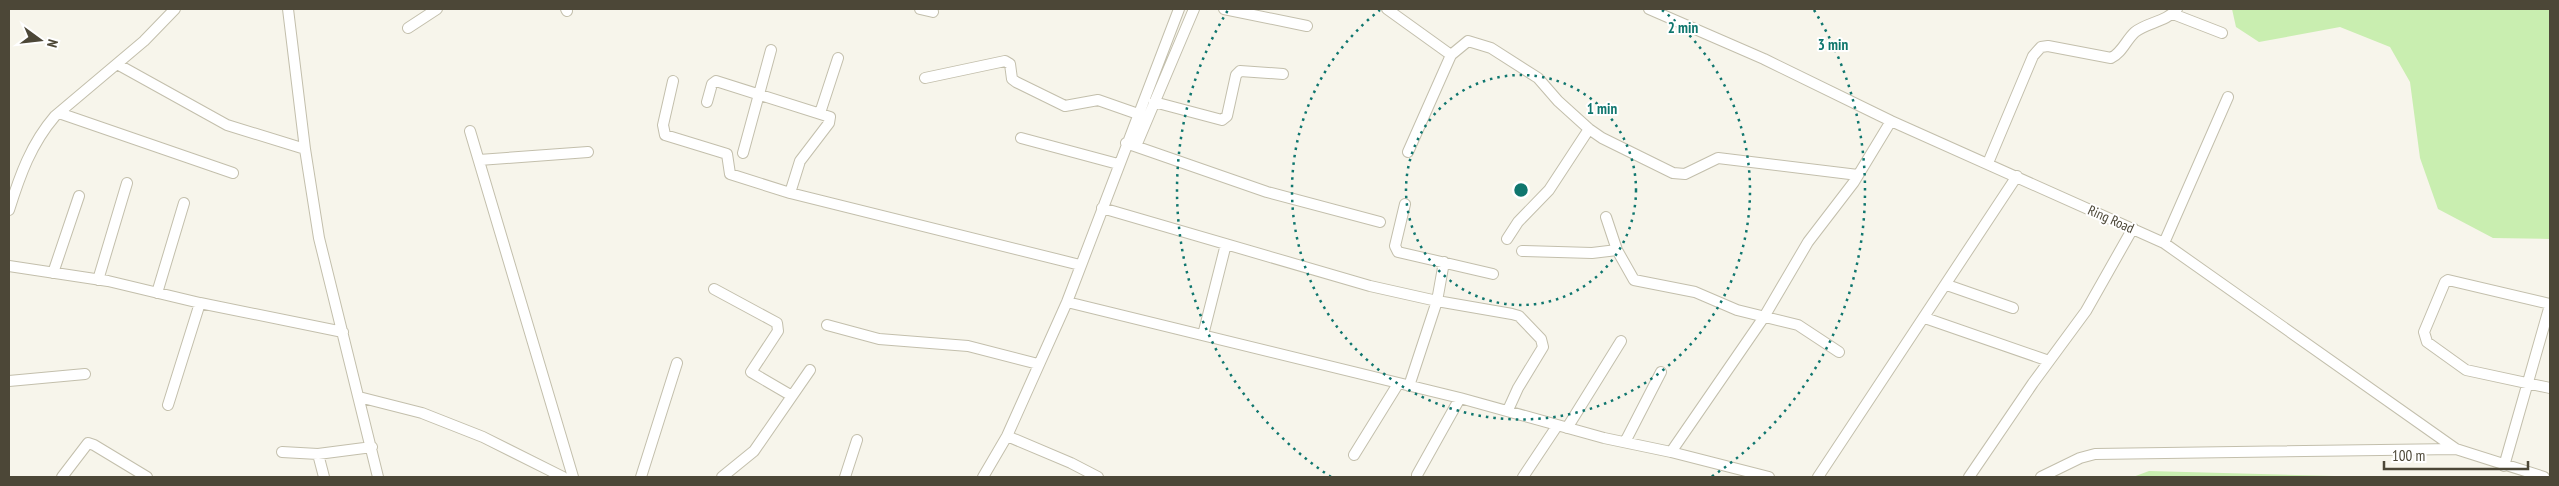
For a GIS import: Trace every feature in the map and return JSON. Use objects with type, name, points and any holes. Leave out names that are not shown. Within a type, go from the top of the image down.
[{"type":"street","points":[[9,210],[23,167],[45,128],[59,113],[117,64],[175,9]]},
{"type":"street","points":[[288,9],[305,149],[319,238],[378,477]]},
{"type":"street","points":[[408,28],[437,9]]},
{"type":"street","points":[[920,9],[932,12]]},
{"type":"street","points":[[1131,144],[1138,114],[1179,9]]},
{"type":"street","points":[[983,477],[1007,436],[1067,302],[1118,164],[1154,102],[1194,9]]},
{"type":"street","points":[[1224,9],[1307,26]]},
{"type":"street","points":[[1387,9],[1451,55]]},
{"type":"street","name":"Ring Road","points":[[1649,9],[1756,56],[1891,121],[2164,243],[2456,449],[2504,466],[2544,477]]},
{"type":"street","points":[[1988,163],[2033,56],[2041,46],[2111,58],[2120,51],[2137,30],[2175,11],[2222,33]]},
{"type":"street","points":[[1408,152],[1451,55],[1468,41],[1491,48],[1545,83],[1558,101],[1589,129],[1628,151],[1680,174],[1718,158],[1858,175]]},
{"type":"street","points":[[743,153],[771,50]]},
{"type":"street","points":[[820,113],[838,58]]},
{"type":"street","points":[[925,78],[1005,61],[1010,64],[1014,81],[1061,105],[1069,107],[1098,100],[1138,114]]},
{"type":"street","points":[[117,64],[227,125],[305,149]]},
{"type":"street","points":[[1154,102],[1222,120],[1227,116],[1236,75],[1240,71],[1283,74]]},
{"type":"street","points":[[673,81],[663,125],[665,135],[727,154],[730,174],[790,193],[1080,265]]},
{"type":"street","points":[[707,102],[712,84],[716,81],[830,117],[829,123],[800,161],[790,193]]},
{"type":"street","points":[[2164,243],[2228,96]]},
{"type":"street","points":[[59,113],[234,172]]},
{"type":"street","points":[[1671,452],[1764,317],[1808,242],[1858,175],[1891,121]]},
{"type":"street","points":[[1507,239],[1518,222],[1550,190],[1589,129]]},
{"type":"street","points":[[470,131],[573,477]]},
{"type":"street","points":[[1021,138],[1118,164]]},
{"type":"street","points":[[1131,144],[1267,192],[1380,222]]},
{"type":"street","points":[[479,160],[588,152]]},
{"type":"street","points":[[1818,477],[1947,285],[2017,176]]},
{"type":"street","points":[[98,280],[127,183]]},
{"type":"street","points":[[53,273],[79,196]]},
{"type":"street","points":[[157,292],[184,203]]},
{"type":"street","points":[[1405,204],[1396,250],[1493,274]]},
{"type":"street","points":[[1102,208],[1370,286],[1519,316],[1541,339],[1542,351],[1518,388],[1508,410]]},
{"type":"street","points":[[1606,217],[1617,250],[1634,280],[1695,292],[1729,308],[1805,327],[1838,352]]},
{"type":"street","points":[[1969,477],[2086,311],[2133,228]]},
{"type":"street","points":[[1204,335],[1226,244]]},
{"type":"street","points":[[1522,250],[1592,253],[1617,250]]},
{"type":"street","points":[[1409,386],[1437,301],[1444,262]]},
{"type":"street","points":[[9,266],[98,280],[343,332]]},
{"type":"street","points":[[2504,466],[2530,383],[2550,305],[2448,280],[2445,282],[2424,332],[2427,342],[2466,370],[2530,383],[2550,388]]},
{"type":"street","points":[[1947,285],[2013,308]]},
{"type":"street","points":[[714,289],[777,323],[778,331],[751,372],[792,396]]},
{"type":"street","points":[[1067,302],[1508,410],[1562,427],[1671,452],[1733,473],[1769,477]]},
{"type":"street","points":[[168,405],[200,303]]},
{"type":"street","points":[[1925,318],[2049,361]]},
{"type":"street","points":[[827,325],[879,339],[968,346],[1038,364]]},
{"type":"street","points":[[1523,477],[1562,427],[1621,341]]},
{"type":"street","points":[[641,477],[677,364]]},
{"type":"street","points":[[722,477],[754,451],[810,370]]},
{"type":"street","points":[[1625,442],[1661,372]]},
{"type":"street","points":[[9,381],[85,374]]},
{"type":"street","points":[[1354,455],[1398,384]]},
{"type":"street","points":[[359,397],[422,413],[483,437],[562,477]]},
{"type":"street","points":[[1418,474],[1460,398]]},
{"type":"street","points":[[1007,436],[1071,463],[1098,477]]},
{"type":"street","points":[[845,477],[857,440]]},
{"type":"street","points":[[62,477],[88,443],[94,444],[147,477]]},
{"type":"street","points":[[282,452],[318,454],[372,447]]},
{"type":"street","points":[[2041,477],[2080,458],[2095,454],[2456,449]]},
{"type":"street","points":[[318,454],[324,477]]},
{"type":"green space","points":[[2232,9],[2550,9],[2550,239],[2493,238],[2438,209],[2420,158],[2410,82],[2390,47],[2340,27],[2259,42],[2236,27]]},
{"type":"green space","points":[[2149,471],[2373,477],[2133,477]]}]
